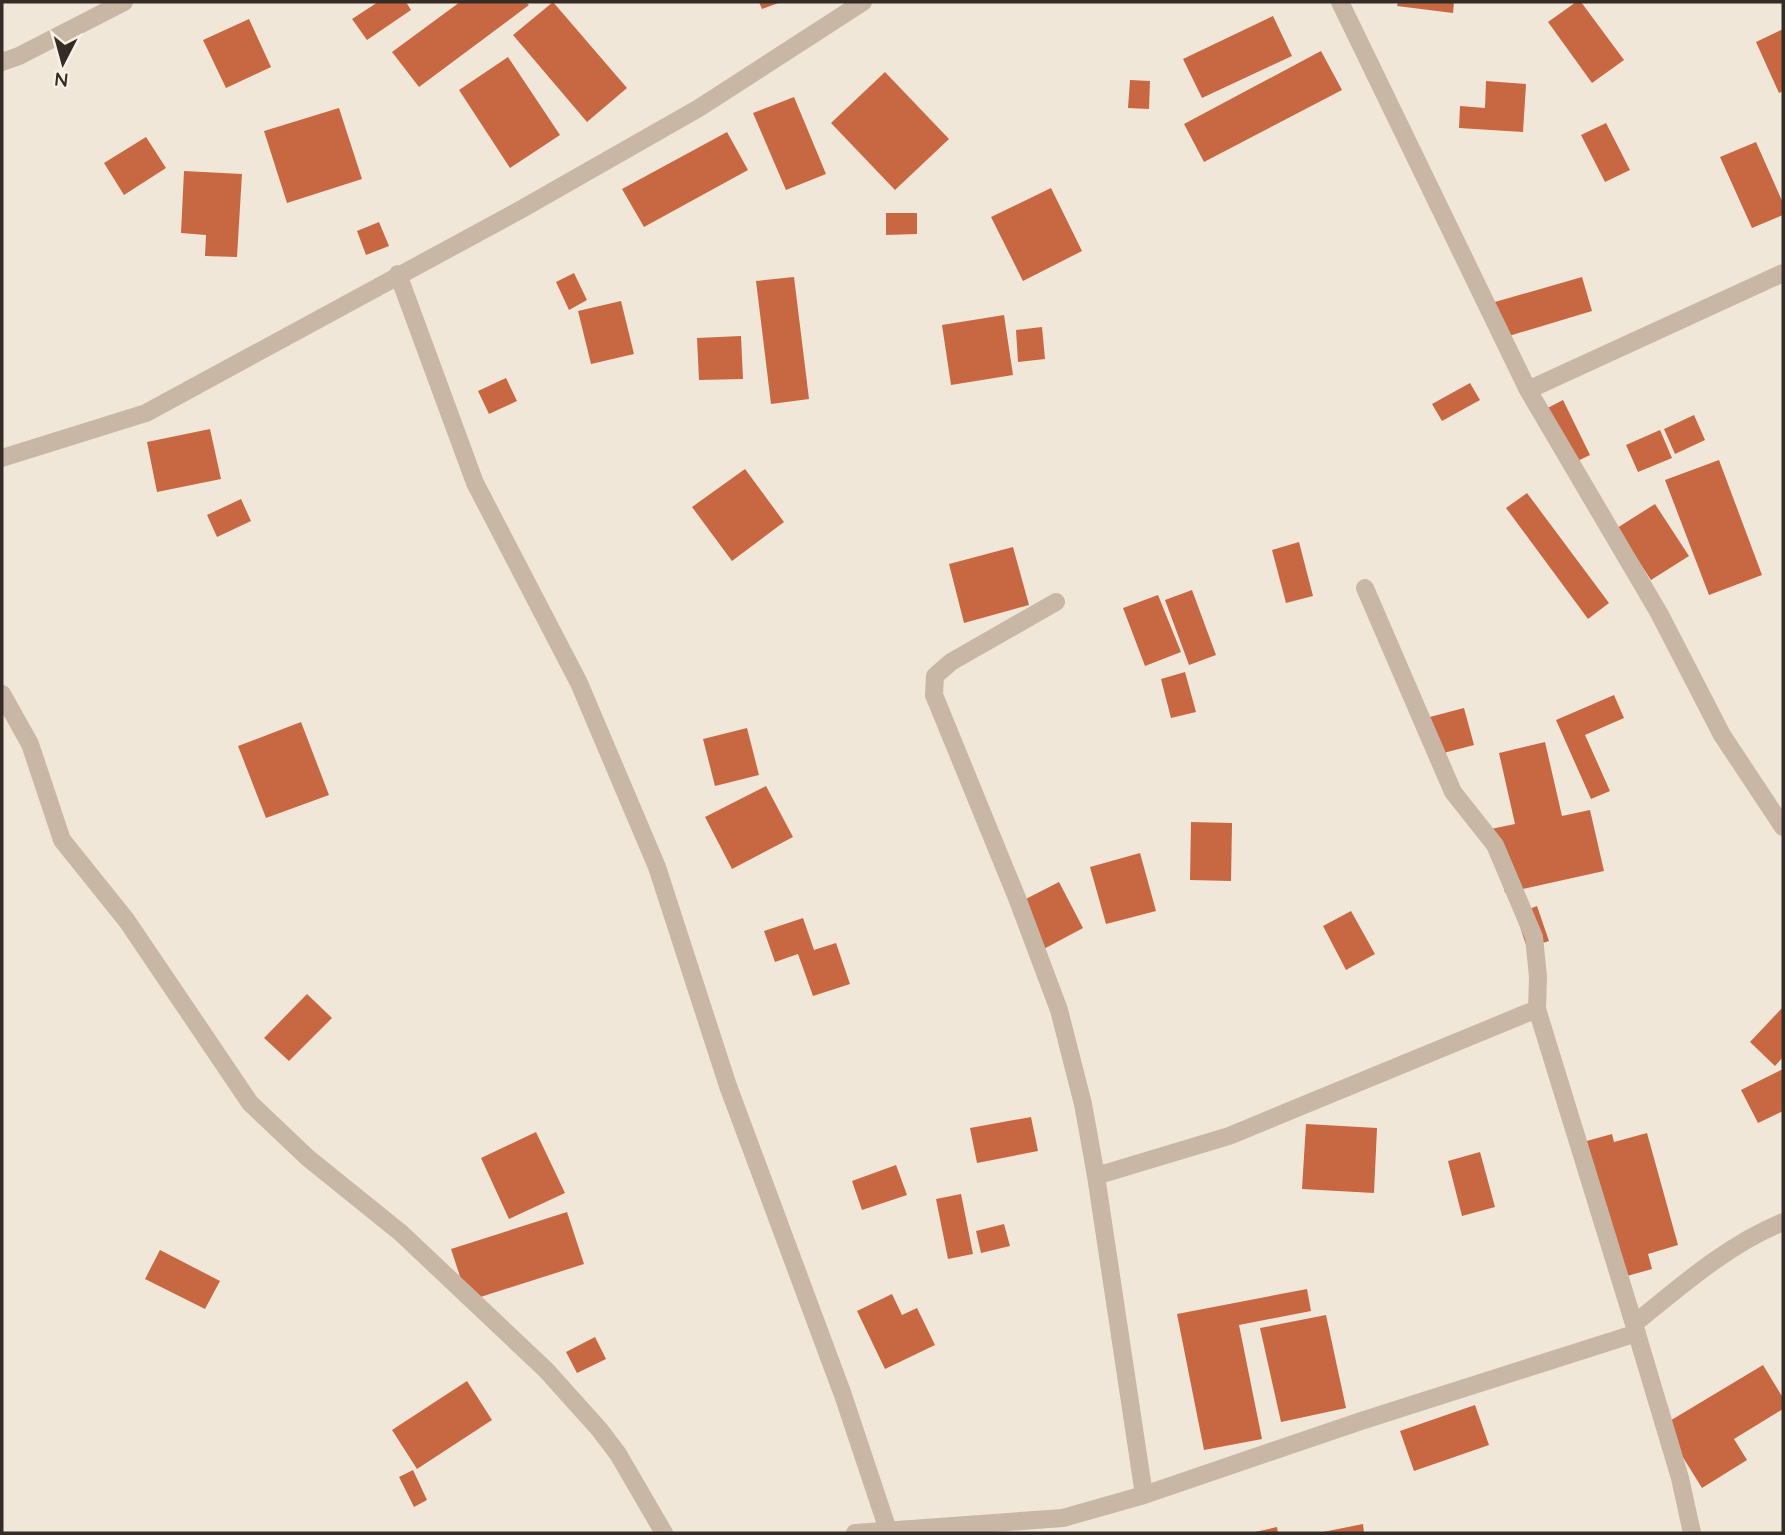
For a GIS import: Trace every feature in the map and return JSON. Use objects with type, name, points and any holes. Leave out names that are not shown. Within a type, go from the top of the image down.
[{"type":"street","points":[[2,62],[19,56],[124,2]]},
{"type":"street","points":[[2,458],[146,413],[699,108],[863,2]]},
{"type":"street","points":[[1340,2],[1528,390],[1659,613],[1722,735],[1783,827]]},
{"type":"street","points":[[398,274],[475,483],[579,682],[657,867],[728,1086],[843,1395],[888,1530]]},
{"type":"street","points":[[1528,390],[1783,274]]},
{"type":"street","points":[[1365,588],[1453,792],[1495,845],[1534,937],[1538,977],[1537,1009],[1636,1329],[1680,1478],[1692,1533]]},
{"type":"street","points":[[1056,602],[951,662],[935,676],[934,695],[1017,898],[1059,1010],[1083,1104],[1097,1176],[1144,1495]]},
{"type":"street","points":[[2,694],[30,744],[62,840],[127,921],[250,1103],[308,1158],[401,1233],[546,1370],[618,1454],[664,1533]]},
{"type":"street","points":[[1097,1176],[1229,1136],[1537,1009]]},
{"type":"street","points":[[855,1533],[1066,1525],[1144,1495],[1636,1329],[1713,1261],[1783,1222]]},
{"type":"building","points":[[378,2],[406,2],[411,10],[367,40],[352,19]]},
{"type":"building","points":[[460,2],[526,2],[529,5],[419,87],[392,52]]},
{"type":"building","points":[[553,2],[627,88],[587,122],[513,35]]},
{"type":"building","points":[[759,2],[781,2],[762,9]]},
{"type":"building","points":[[1398,2],[1454,2],[1453,13],[1397,6]]},
{"type":"building","points":[[1576,2],[1581,2],[1624,60],[1592,83],[1548,22]]},
{"type":"building","points":[[1273,16],[1292,56],[1202,98],[1183,59]]},
{"type":"building","points":[[249,19],[271,67],[226,88],[203,40]]},
{"type":"building","points":[[1783,29],[1783,91],[1779,93],[1756,42]]},
{"type":"building","points":[[1321,51],[1342,90],[1204,162],[1184,124]]},
{"type":"building","points":[[508,57],[560,135],[510,168],[459,90]]},
{"type":"building","points":[[885,72],[949,139],[895,190],[831,123]]},
{"type":"building","points":[[1130,80],[1150,81],[1149,109],[1128,108]]},
{"type":"building","points":[[1486,81],[1526,84],[1523,132],[1459,128],[1460,106],[1485,108]]},
{"type":"building","points":[[794,97],[826,174],[786,190],[753,113]]},
{"type":"building","points":[[339,108],[362,179],[287,203],[264,131]]},
{"type":"building","points":[[1606,123],[1630,170],[1605,182],[1581,135]]},
{"type":"building","points":[[727,132],[748,170],[644,227],[622,189]]},
{"type":"building","points":[[146,137],[166,168],[124,195],[104,163]]},
{"type":"building","points":[[1756,142],[1783,203],[1783,215],[1752,228],[1720,157]]},
{"type":"building","points":[[184,171],[242,174],[237,257],[205,256],[206,235],[181,233]]},
{"type":"building","points":[[1051,188],[1082,251],[1023,281],[991,217]]},
{"type":"building","points":[[886,213],[917,213],[917,234],[886,235]]},
{"type":"building","points":[[379,222],[389,246],[366,255],[357,231]]},
{"type":"building","points":[[574,273],[587,300],[569,310],[556,282]]},
{"type":"building","points":[[794,277],[809,399],[771,404],[756,281]]},
{"type":"building","points":[[1582,277],[1592,311],[1499,339],[1488,304]]},
{"type":"building","points":[[621,301],[634,354],[591,364],[578,311]]},
{"type":"building","points":[[1004,315],[1013,375],[951,385],[942,325]]},
{"type":"building","points":[[1042,327],[1045,359],[1018,362],[1016,330]]},
{"type":"building","points":[[741,336],[743,379],[699,380],[697,338]]},
{"type":"building","points":[[506,378],[517,401],[489,414],[478,391]]},
{"type":"building","points":[[1470,383],[1480,400],[1442,421],[1432,404]]},
{"type":"building","points":[[1563,400],[1590,455],[1565,467],[1538,413]]},
{"type":"building","points":[[1694,415],[1705,440],[1675,454],[1664,429]]},
{"type":"building","points":[[210,429],[221,479],[157,492],[147,442]]},
{"type":"building","points":[[1660,430],[1672,458],[1638,472],[1626,445]]},
{"type":"building","points":[[1719,460],[1762,575],[1709,595],[1665,480]]},
{"type":"building","points":[[745,469],[784,522],[732,561],[692,507]]},
{"type":"building","points":[[1527,493],[1609,603],[1588,619],[1506,508]]},
{"type":"building","points":[[241,499],[251,521],[217,537],[207,515]]},
{"type":"building","points":[[1655,504],[1689,556],[1651,580],[1617,528]]},
{"type":"building","points":[[1299,542],[1313,596],[1286,603],[1272,550]]},
{"type":"building","points":[[1013,547],[1029,605],[964,623],[949,564]]},
{"type":"building","points":[[1192,590],[1216,655],[1189,665],[1165,600]]},
{"type":"building","points":[[1158,595],[1181,652],[1145,666],[1123,608]]},
{"type":"building","points":[[1185,672],[1196,712],[1171,718],[1161,679]]},
{"type":"building","points":[[1614,695],[1624,718],[1585,735],[1610,791],[1591,799],[1556,720]]},
{"type":"building","points":[[1464,708],[1474,745],[1436,755],[1426,718]]},
{"type":"building","points":[[301,722],[329,795],[266,818],[238,746]]},
{"type":"building","points":[[747,728],[759,775],[715,786],[703,739]]},
{"type":"building","points":[[1545,742],[1562,816],[1590,810],[1604,871],[1505,893],[1491,829],[1515,824],[1499,753]]},
{"type":"building","points":[[766,786],[793,837],[732,869],[705,817]]},
{"type":"building","points":[[1191,822],[1232,823],[1231,881],[1190,880]]},
{"type":"building","points":[[1140,853],[1156,911],[1106,924],[1090,867]]},
{"type":"building","points":[[1059,882],[1083,928],[1040,951],[1016,904]]},
{"type":"building","points":[[1537,906],[1549,941],[1527,948],[1516,914]]},
{"type":"building","points":[[1351,911],[1375,954],[1346,970],[1323,926]]},
{"type":"building","points":[[803,918],[814,950],[836,943],[850,984],[813,996],[798,954],[775,962],[764,931]]},
{"type":"building","points":[[307,994],[332,1018],[289,1061],[264,1038]]},
{"type":"building","points":[[1783,1007],[1783,1057],[1775,1066],[1750,1042]]},
{"type":"building","points":[[1783,1069],[1783,1111],[1758,1123],[1741,1090]]},
{"type":"building","points":[[1031,1117],[1038,1151],[977,1163],[970,1128]]},
{"type":"building","points":[[1306,1124],[1377,1128],[1374,1193],[1302,1189]]},
{"type":"building","points":[[536,1132],[565,1193],[509,1219],[481,1158]]},
{"type":"building","points":[[1647,1133],[1678,1245],[1648,1254],[1652,1269],[1620,1278],[1583,1142],[1612,1134],[1614,1142]]},
{"type":"building","points":[[1480,1152],[1495,1207],[1462,1216],[1448,1161]]},
{"type":"building","points":[[896,1165],[907,1195],[862,1210],[852,1181]]},
{"type":"building","points":[[961,1194],[973,1254],[948,1259],[936,1199]]},
{"type":"building","points":[[567,1212],[584,1264],[468,1301],[451,1249]]},
{"type":"building","points":[[1004,1224],[1010,1246],[981,1253],[976,1231]]},
{"type":"building","points":[[160,1250],[220,1281],[205,1309],[145,1279]]},
{"type":"building","points":[[1307,1289],[1311,1311],[1239,1325],[1262,1439],[1204,1450],[1177,1314]]},
{"type":"building","points":[[892,1294],[902,1315],[917,1308],[935,1345],[885,1369],[857,1311]]},
{"type":"building","points":[[1326,1315],[1346,1408],[1281,1422],[1260,1328]]},
{"type":"building","points":[[595,1337],[606,1359],[577,1373],[566,1352]]},
{"type":"building","points":[[1763,1365],[1783,1398],[1783,1409],[1734,1439],[1747,1460],[1702,1488],[1663,1425]]},
{"type":"building","points":[[467,1381],[492,1420],[417,1469],[392,1430]]},
{"type":"building","points":[[1475,1405],[1489,1445],[1414,1471],[1400,1431]]},
{"type":"building","points":[[413,1470],[427,1500],[414,1507],[399,1477]]},
{"type":"building","points":[[1363,1524],[1364,1533],[1323,1533],[1323,1532]]},
{"type":"building","points":[[1277,1527],[1278,1533],[1255,1533],[1255,1532]]}]
